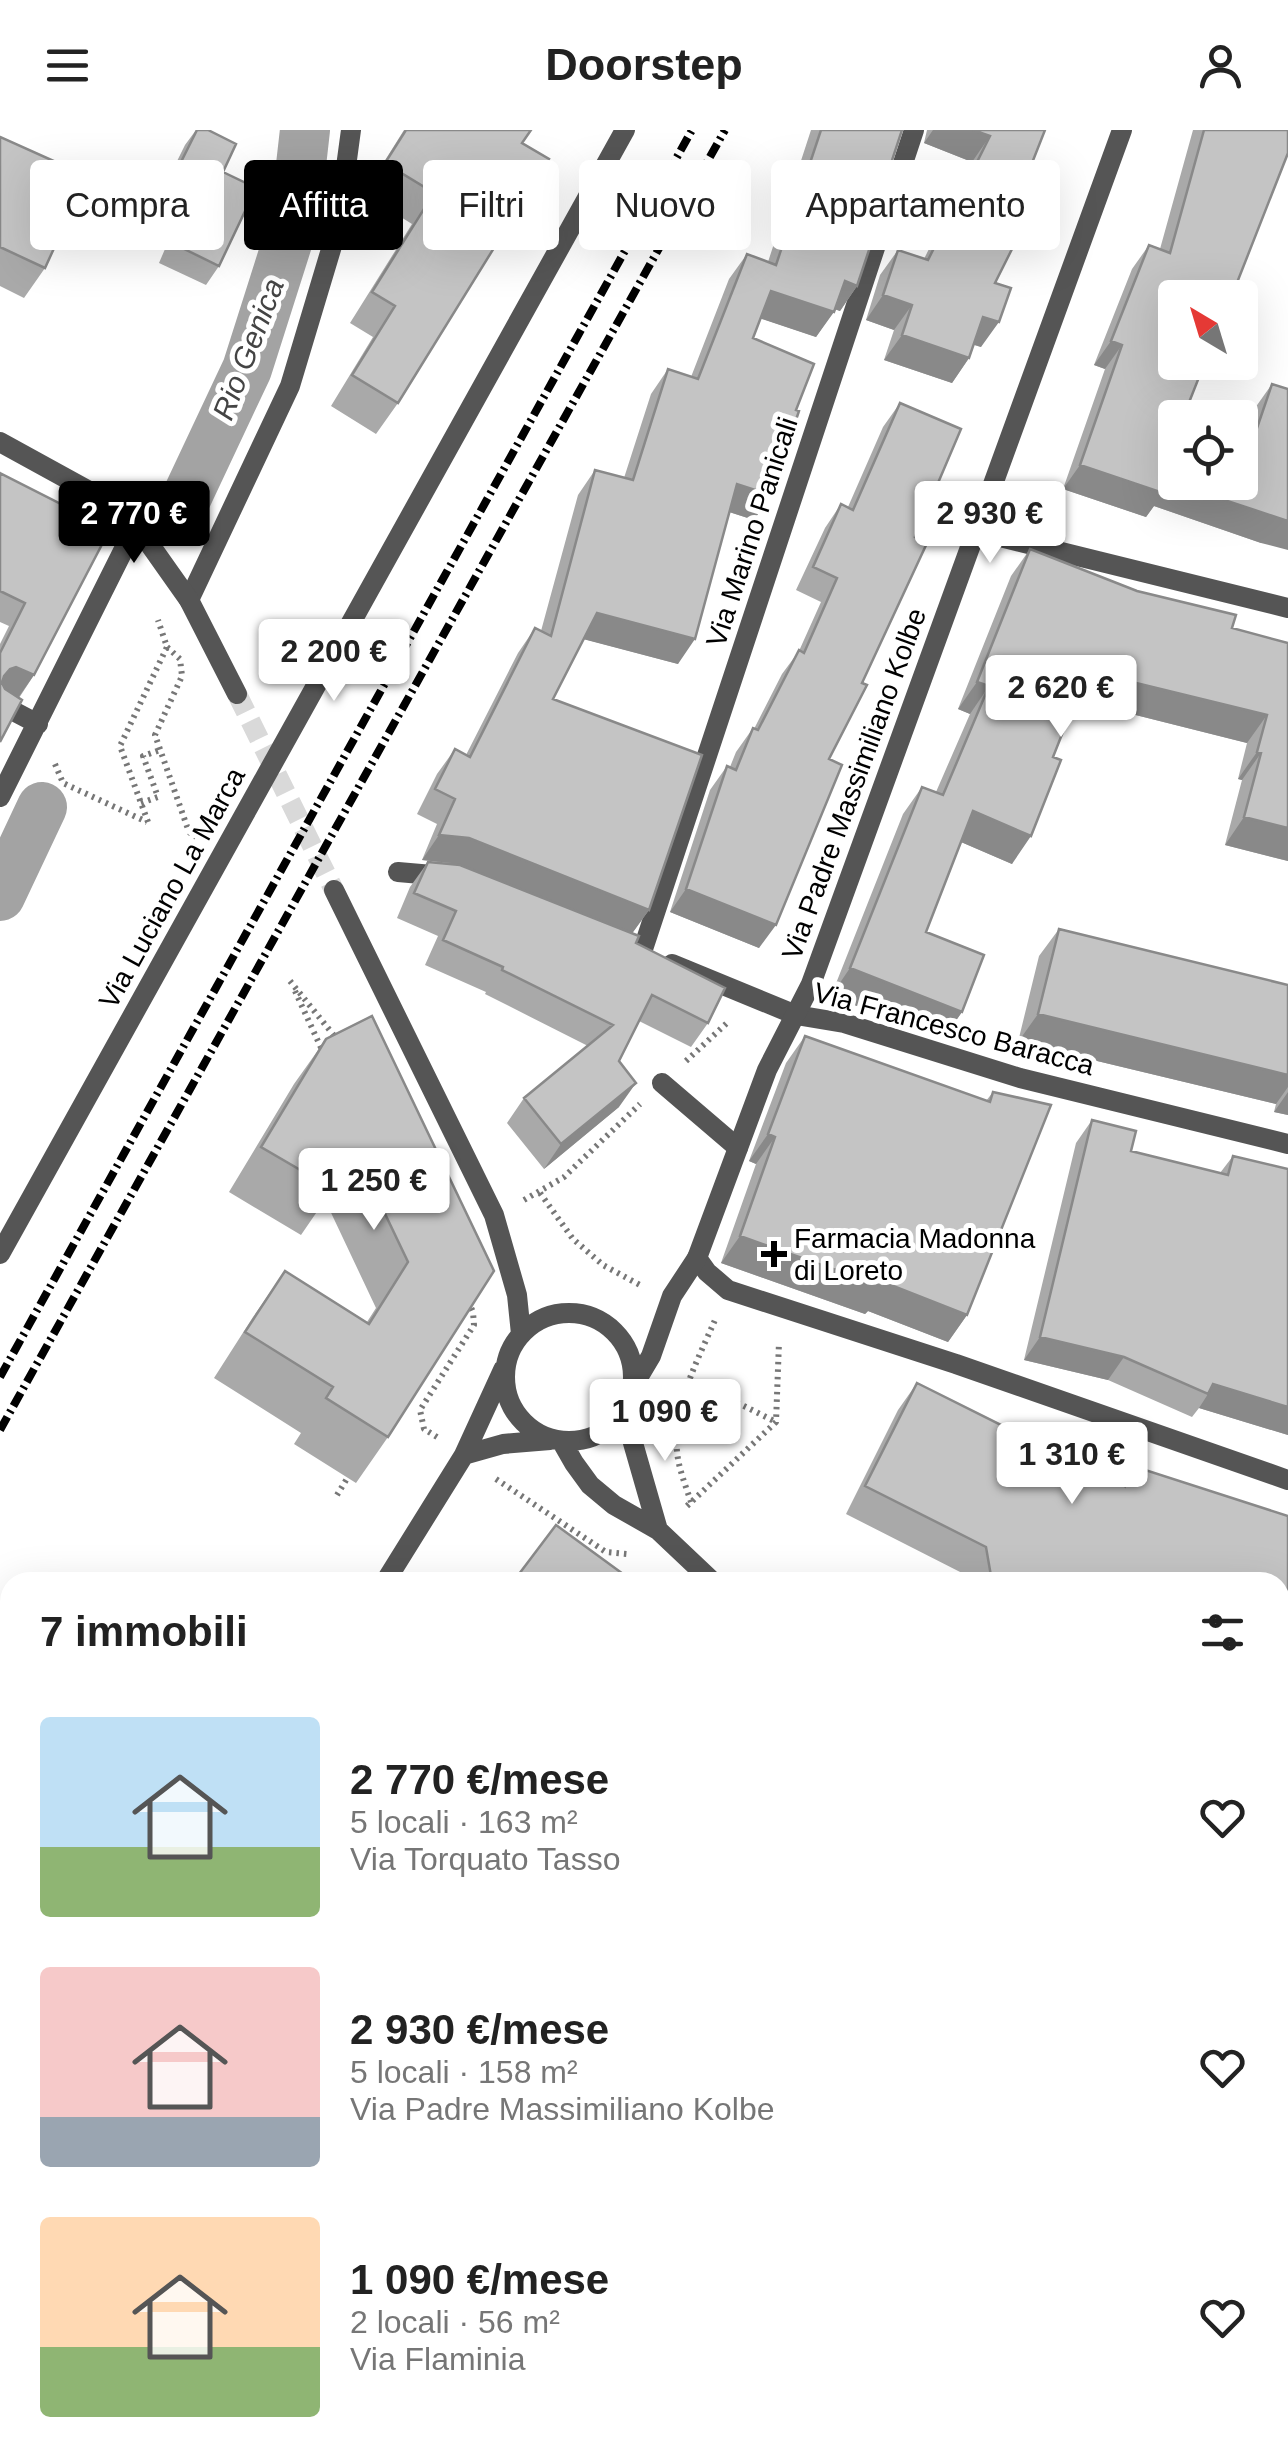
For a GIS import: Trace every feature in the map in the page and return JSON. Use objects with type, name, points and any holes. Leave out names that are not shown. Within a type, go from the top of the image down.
[{"type":"street","points":[[189,600],[290,386],[338,226],[351,130]]},
{"type":"street","name":"Via Luciano La Marca","points":[[0,1254],[625,130]]},
{"type":"street","name":"Via Marino Panicali","points":[[633,949],[914,130]]},
{"type":"street","name":"Via Padre Massimiliano Kolbe","points":[[629,1399],[651,1356],[672,1296],[697,1258],[767,1070],[811,984],[1122,130]]},
{"type":"street","points":[[0,442],[111,503],[136,524],[189,600],[237,694]]},
{"type":"street","points":[[0,797],[136,524]]},
{"type":"street","points":[[976,531],[1288,608]]},
{"type":"street","points":[[0,704],[38,724]]},
{"type":"street","points":[[398,872],[455,879]]},
{"type":"street","points":[[334,890],[494,1214],[517,1296],[520,1334]]},
{"type":"street","name":"Via Francesco Baracca","points":[[633,949],[796,1014],[844,1023],[1020,1078],[1288,1144]]},
{"type":"street","points":[[662,1082],[738,1148]]},
{"type":"street","points":[[697,1258],[728,1290],[956,1364],[1288,1480]]},
{"type":"street","points":[[391,1572],[464,1455],[520,1334],[537,1320],[557,1313],[578,1313],[598,1319],[615,1331],[627,1348],[633,1368],[629,1399],[632,1442],[658,1530]]},
{"type":"street","points":[[504,1367],[506,1391],[514,1413],[530,1430],[557,1440],[590,1485],[614,1505],[658,1530],[702,1572]]},
{"type":"street","points":[[464,1455],[503,1444],[586,1439],[609,1428],[629,1399]]},
{"type":"path","points":[[154,609],[167,647],[180,659],[182,676],[154,735],[189,832],[223,852]]},
{"type":"path","points":[[38,724],[63,783],[148,822],[120,746],[167,647]]},
{"type":"path","points":[[141,803],[158,796],[144,756],[160,750]]},
{"type":"path","points":[[330,1067],[290,981],[340,1042]]},
{"type":"path","points":[[540,1193],[572,1239],[603,1266],[635,1284]]},
{"type":"path","points":[[408,1402],[420,1410],[474,1325],[465,1294]]},
{"type":"path","points":[[719,1312],[690,1379],[678,1420],[678,1461],[691,1502],[776,1422],[780,1334]]},
{"type":"path","points":[[690,1379],[776,1422]]},
{"type":"path","points":[[337,1495],[358,1462]]},
{"type":"path","points":[[498,1480],[606,1552],[630,1554]]},
{"type":"building","points":[[197,130],[208,130],[236,144],[224,170],[224,160],[182,160]]},
{"type":"building","points":[[406,130],[531,130],[522,143],[549,159],[423,160],[423,186],[403,174],[403,160],[387,160]]},
{"type":"building","points":[[821,130],[902,130],[892,160],[811,160]]},
{"type":"building","points":[[973,130],[1045,130],[1033,160],[978,160],[990,136]]},
{"type":"building","points":[[1204,130],[1288,130],[1288,153],[1238,280],[1158,280],[1158,380],[1198,380],[1190,400],[1158,400],[1158,491],[1080,465],[1122,345],[1111,341],[1149,245],[1170,253]]},
{"type":"building","points":[[0,137],[51,160],[30,160],[30,250],[53,250],[45,268],[0,247]]},
{"type":"building","points":[[224,172],[244,182],[244,213],[219,266],[186,250],[224,250]]},
{"type":"building","points":[[423,211],[423,250],[493,250],[398,403],[352,375],[395,306],[372,292],[398,250],[403,250],[403,242]]},
{"type":"building","points":[[781,250],[869,250],[857,286],[845,281],[834,312],[771,291],[753,338],[814,364],[771,495],[737,484],[695,639],[597,613],[553,699],[702,755],[649,910],[469,838],[439,835],[455,799],[435,789],[455,749],[470,757],[535,628],[551,636],[595,470],[633,480],[668,369],[698,379],[747,254],[776,265]]},
{"type":"building","points":[[898,250],[928,260],[933,250],[1012,250],[995,283],[1011,288],[999,322],[983,317],[969,358],[902,335],[912,305],[883,295]]},
{"type":"building","points":[[1272,384],[1288,389],[1288,521],[1224,500],[1258,500],[1258,425]]},
{"type":"building","points":[[900,403],[961,429],[915,537],[927,543],[862,683],[867,685],[829,759],[842,765],[776,925],[686,889],[727,766],[736,770],[753,728],[758,730],[799,650],[804,653],[837,578],[813,567],[841,504],[853,510]]},
{"type":"building","points":[[0,473],[110,529],[34,675],[16,667],[4,676],[5,689],[22,700],[0,742],[0,653],[25,603],[0,591]]},
{"type":"building","points":[[1030,549],[1137,591],[1236,615],[1232,628],[1288,643],[1288,828],[1244,817],[1267,715],[1087,671],[1053,757],[1061,760],[1031,836],[973,811],[926,932],[984,955],[962,1012],[850,968],[922,787],[943,795],[989,686],[977,682]]},
{"type":"building","points":[[428,862],[460,865],[639,936],[636,943],[725,988],[708,1023],[652,995],[619,1061],[636,1083],[561,1144],[524,1098],[613,1025],[443,940],[456,911],[414,893]]},
{"type":"building","points":[[1059,929],[1288,985],[1288,1075],[1038,1014]]},
{"type":"building","points":[[372,1016],[494,1271],[388,1437],[326,1398],[333,1387],[245,1332],[285,1271],[369,1324],[408,1262],[355,1151],[333,1189],[261,1147],[326,1039]]},
{"type":"building","points":[[805,1036],[990,1102],[993,1092],[1051,1105],[967,1315],[886,1283],[884,1287],[740,1236],[775,1137],[768,1134]]},
{"type":"building","points":[[1092,1120],[1136,1131],[1131,1151],[1228,1175],[1233,1156],[1288,1169],[1288,1407],[1213,1384],[1208,1394],[1124,1357],[1040,1337]]},
{"type":"building","points":[[917,1383],[1037,1443],[1064,1431],[1078,1431],[1090,1437],[1125,1486],[1133,1466],[1288,1516],[1288,1572],[990,1572],[986,1547],[865,1486]]},
{"type":"building","points":[[556,1525],[620,1572],[521,1572]]},
{"type":"waterway","name":"Rio Genica","points":[[183,505],[247,369],[295,218],[305,130]]},
{"type":"waterway","name":"Rio Genica","points":[[0,896],[42,807]]},
{"type":"tunnel","points":[[237,694],[334,890]]},
{"type":"railway","points":[[0,1377],[692,130]]},
{"type":"railway","points":[[0,1430],[725,130]]},
{"type":"place","name":"Farmacia Madonna di Loreto","points":[[774,1254]]}]
